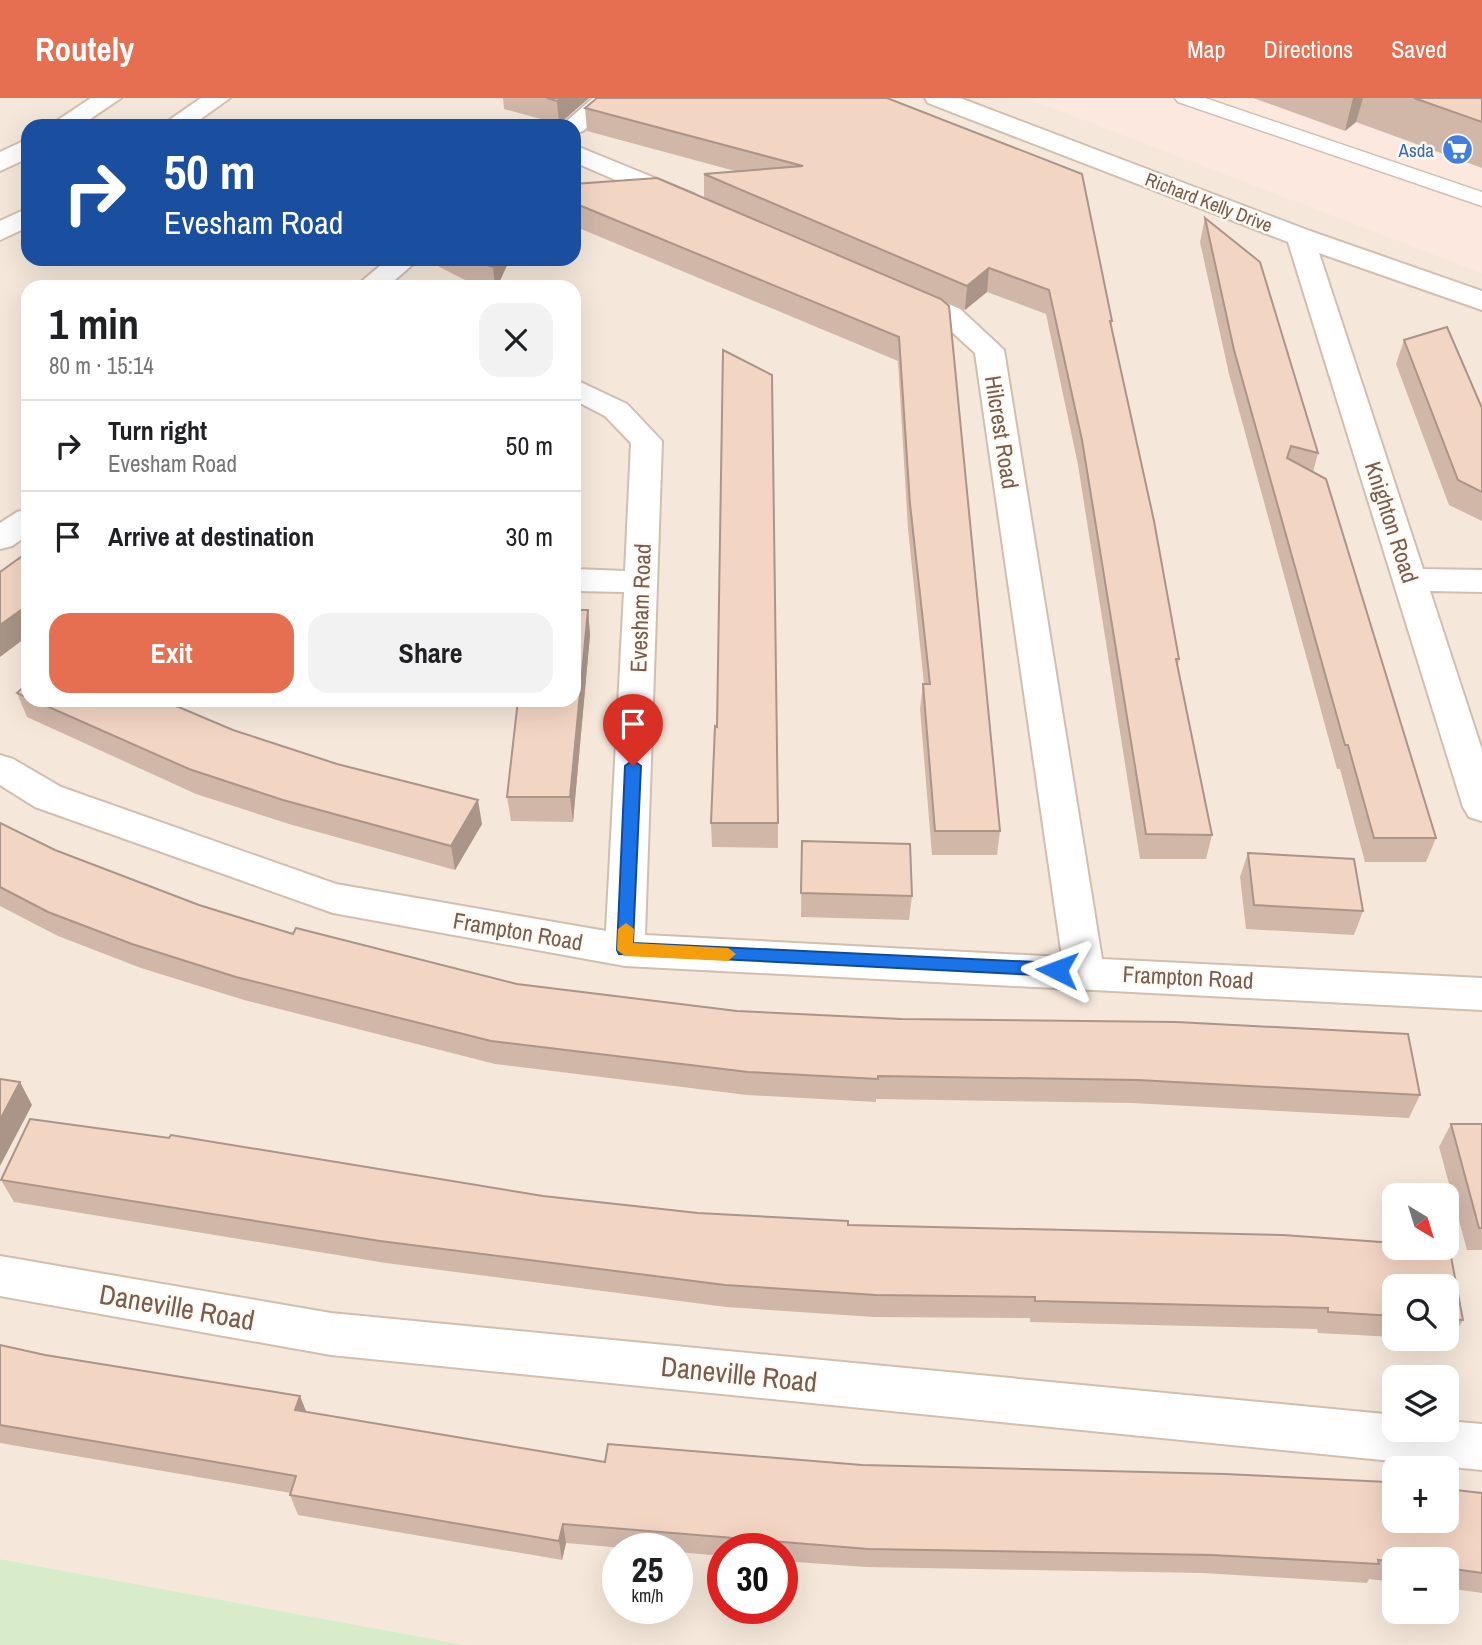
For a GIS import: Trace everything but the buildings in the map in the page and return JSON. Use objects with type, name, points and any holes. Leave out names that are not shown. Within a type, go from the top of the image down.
[{"type":"street","points":[[74,119],[109,98]]},
{"type":"street","points":[[185,119],[218,98]]},
{"type":"street","points":[[581,121],[610,98]]},
{"type":"street","name":"Richard Kelly Drive","points":[[937,98],[1300,237],[1482,301]]},
{"type":"street","points":[[0,163],[21,151]]},
{"type":"street","points":[[581,155],[712,212]]},
{"type":"street","points":[[0,232],[21,220]]},
{"type":"street","name":"Knighton Road","points":[[1300,237],[1482,807]]},
{"type":"street","points":[[382,280],[397,266]]},
{"type":"street","name":"Hilcrest Road","points":[[875,282],[950,314],[989,350],[1084,971]]},
{"type":"street","name":"Evesham Road","points":[[581,392],[616,410],[647,441],[625,950]]},
{"type":"street","points":[[0,539],[21,524]]},
{"type":"street","points":[[581,580],[641,582]]},
{"type":"street","points":[[1410,580],[1482,581]]},
{"type":"street","name":"Frampton Road","points":[[0,768],[48,797],[333,898],[625,950],[1084,971],[1482,994]]},
{"type":"street","name":"Daneville Road","points":[[0,1276],[331,1334],[1482,1447]]},
{"type":"lane","points":[[1185,98],[1482,200]]},
{"type":"shaded area","points":[[0,98],[1482,98],[1482,1645],[466,1645],[0,1559]]},
{"type":"shaded area","points":[[1027,98],[1482,98],[1482,273]]},
{"type":"green space","points":[[0,1559],[466,1645],[0,1645]]},
{"type":"slow traffic","points":[[626,929],[625,950],[728,954]]},
{"type":"place","name":"Asda","points":[[1457,150]]},
{"type":"route","points":[[633,766],[625,950],[1057,970]]}]
